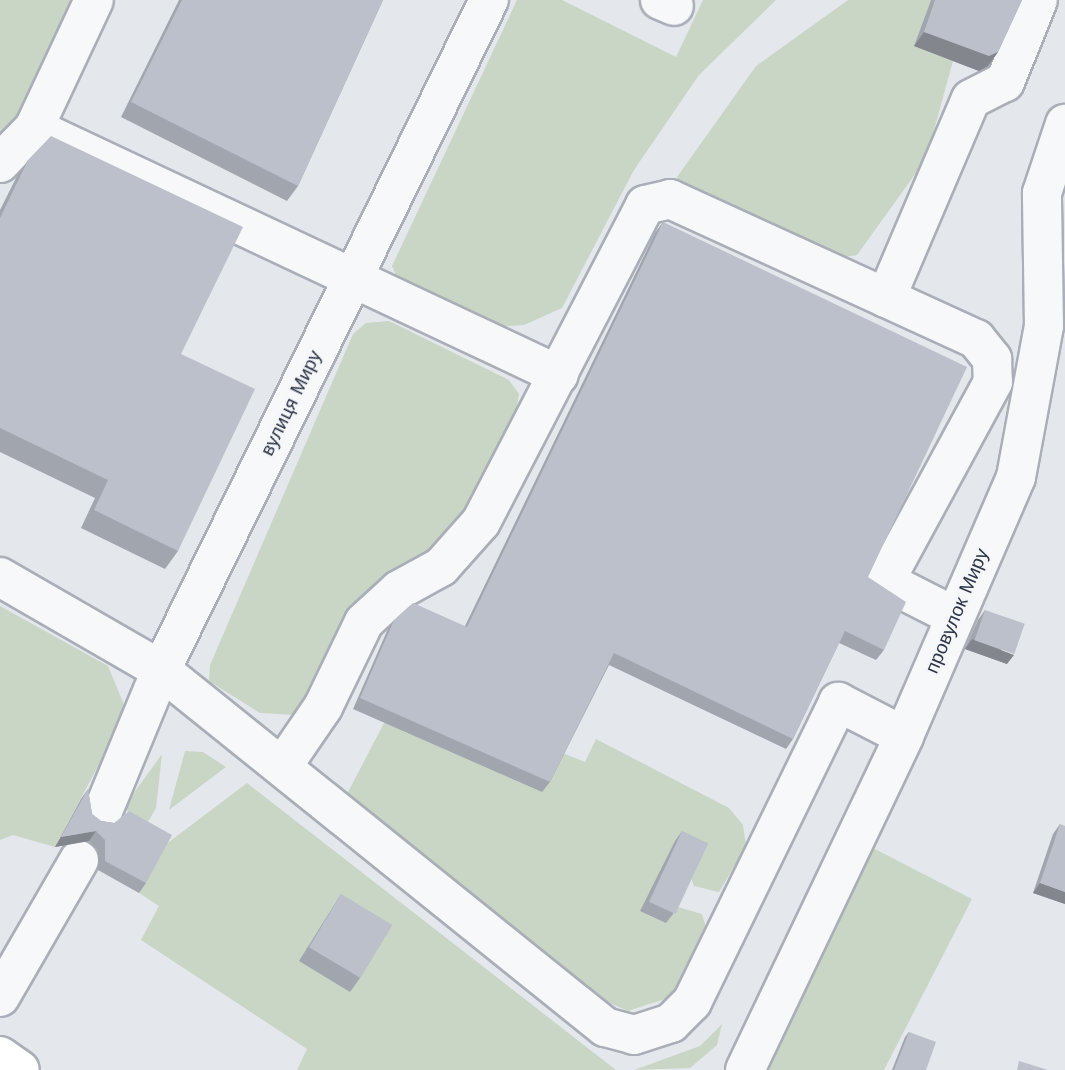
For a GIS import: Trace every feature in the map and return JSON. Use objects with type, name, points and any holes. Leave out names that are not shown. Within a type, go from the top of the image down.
[{"type":"main road","points":[[0,1056],[20,1070]]},
{"type":"street","points":[[0,163],[34,128],[94,0]]},
{"type":"street","name":"вулиця Миру","points":[[103,811],[161,670],[489,0]]},
{"type":"street","points":[[886,298],[971,99],[1005,82],[1038,0]]},
{"type":"street","name":"провулок Миру","points":[[745,1070],[904,736],[1016,477],[1044,326],[1042,193],[1065,124]]},
{"type":"street","points":[[34,128],[559,375]]},
{"type":"street","points":[[284,764],[323,707],[364,622],[399,590],[441,567],[481,523],[645,205],[670,199],[976,339],[992,359],[993,382],[885,580],[954,616]]},
{"type":"street","points":[[0,577],[161,670],[284,764],[605,1027],[634,1035],[671,1023],[692,1002],[838,702],[904,736]]},
{"type":"street","points":[[0,997],[79,860]]},
{"type":"green space","points":[[0,0],[73,0],[14,135],[0,144]]},
{"type":"green space","points":[[517,0],[562,0],[676,57],[703,0],[776,0],[699,75],[634,170],[562,308],[524,325],[489,327],[400,285],[392,266]]},
{"type":"green space","points":[[848,0],[931,0],[914,46],[953,61],[926,159],[857,255],[831,259],[682,195],[677,177],[756,66]]},
{"type":"green space","points":[[389,321],[509,380],[519,394],[515,417],[454,536],[345,614],[296,715],[260,713],[209,681],[210,665],[353,334],[366,323]]},
{"type":"green space","points":[[0,606],[108,666],[127,712],[55,847],[13,835],[0,840]]},
{"type":"green space","points":[[384,723],[560,752],[585,762],[596,739],[729,808],[743,825],[746,846],[719,892],[694,886],[690,875],[674,906],[702,914],[707,931],[671,997],[628,1011],[603,1000],[346,796]]},
{"type":"green space","points":[[185,751],[203,752],[226,767],[169,810]]},
{"type":"green space","points":[[162,754],[156,808],[148,822],[123,808]]},
{"type":"green space","points":[[247,783],[616,1070],[297,1070],[307,1049],[141,940],[159,906],[139,893],[165,845]]},
{"type":"green space","points":[[869,846],[972,899],[884,1070],[766,1070]]},
{"type":"green space","points":[[722,1024],[717,1045],[690,1068],[634,1070],[700,1046]]},
{"type":"building","points":[[182,0],[383,0],[298,186],[131,102]]},
{"type":"building","points":[[935,0],[1022,0],[998,52],[989,56],[924,32]]},
{"type":"building","points":[[51,136],[243,227],[181,354],[255,389],[178,551],[94,510],[108,480],[0,428],[0,218],[28,160]]},
{"type":"building","points":[[663,222],[967,367],[868,577],[906,602],[884,650],[845,631],[793,739],[614,653],[550,782],[360,698],[394,620],[413,603],[467,627]]},
{"type":"building","points":[[985,610],[1025,624],[1014,654],[975,640]]},
{"type":"building","points":[[88,789],[92,814],[101,821],[114,823],[129,811],[172,835],[146,883],[105,861],[105,840],[96,831],[61,837]]},
{"type":"building","points":[[1060,824],[1065,826],[1065,892],[1040,883]]},
{"type":"building","points":[[682,831],[708,843],[675,914],[649,902]]},
{"type":"building","points":[[341,894],[392,925],[360,978],[309,947]]},
{"type":"building","points":[[909,1032],[936,1042],[926,1070],[894,1070]]},
{"type":"building","points":[[1019,1061],[1048,1070],[1017,1070]]}]
